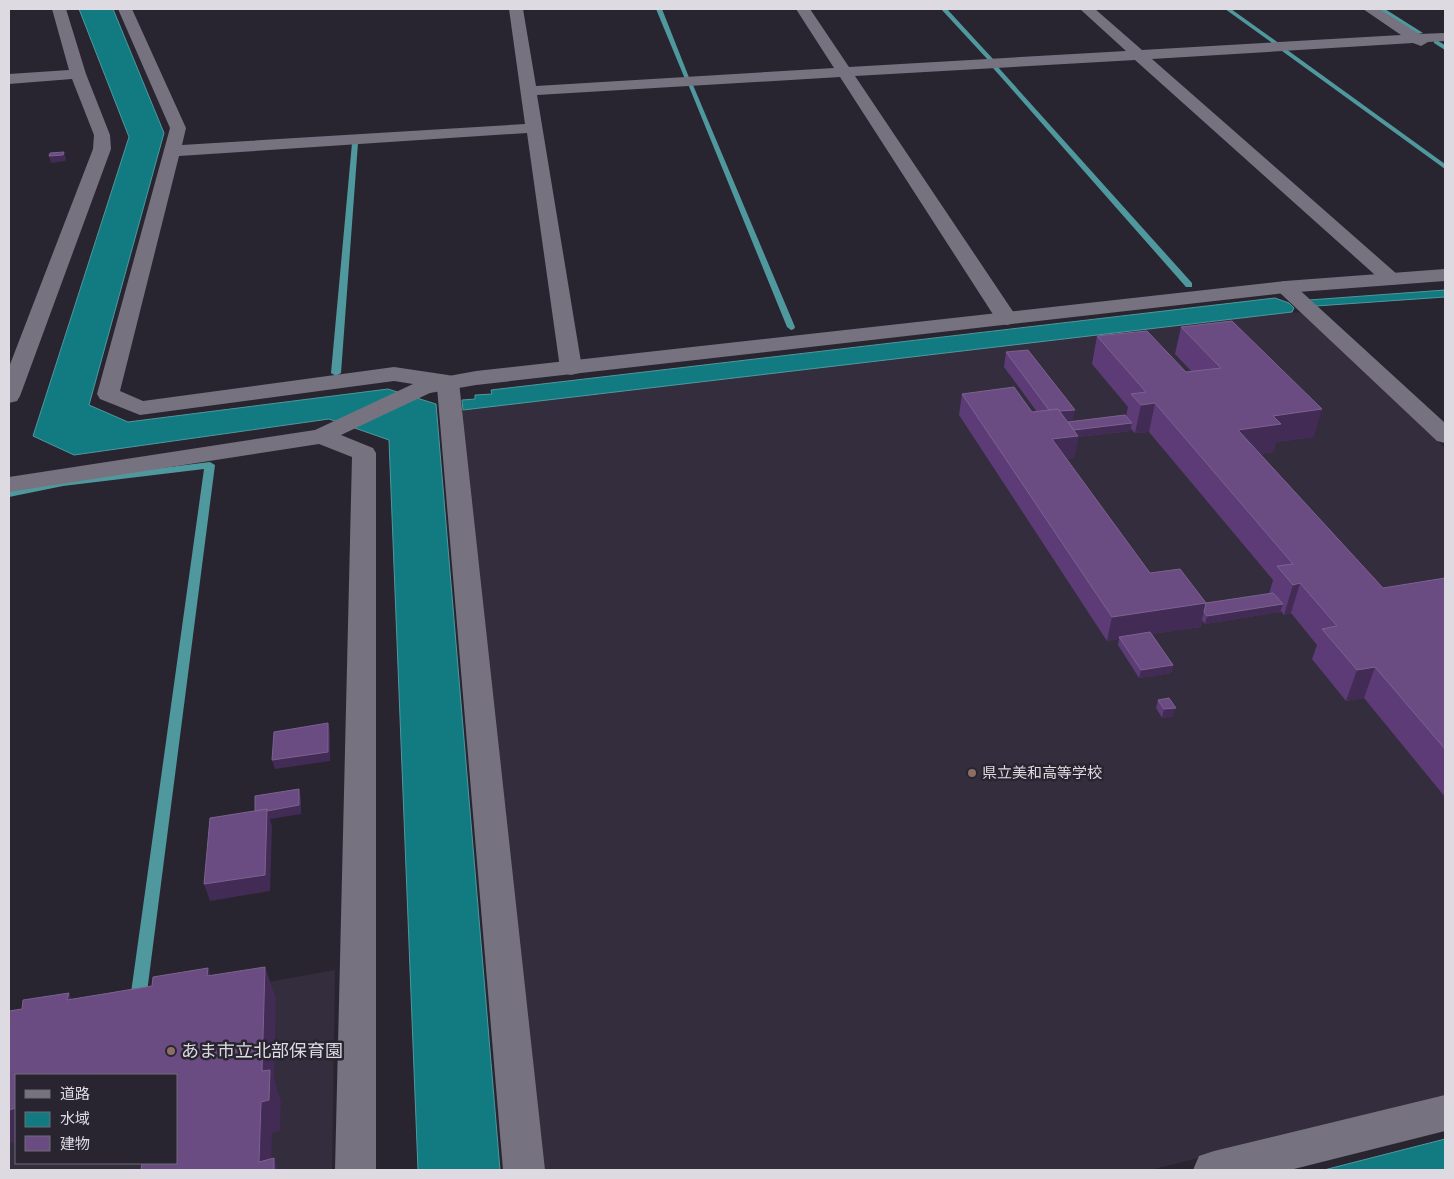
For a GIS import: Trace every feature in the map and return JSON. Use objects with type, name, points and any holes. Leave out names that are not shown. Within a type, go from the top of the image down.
[{"type":"street","points":[[9,396],[102,149],[102,135],[78,74],[59,9]]},
{"type":"street","points":[[125,9],[178,128],[108,394],[140,408],[394,374],[436,384]]},
{"type":"street","points":[[516,9],[571,368]]},
{"type":"street","points":[[803,9],[1007,319]]},
{"type":"street","points":[[1087,9],[1391,279]]},
{"type":"street","points":[[1370,9],[1438,52]]},
{"type":"street","points":[[528,91],[1445,37]]},
{"type":"street","points":[[9,79],[78,74]]},
{"type":"street","points":[[172,151],[534,128]]},
{"type":"street","points":[[9,484],[326,434],[436,384],[1285,287],[1445,275]]},
{"type":"street","points":[[1285,287],[1445,436]]},
{"type":"street","points":[[436,384],[524,1170]]},
{"type":"street","points":[[326,434],[364,452],[355,1170]]},
{"type":"street","points":[[1214,1170],[1445,1113]]},
{"type":"shaded area","name":"県立美和高等学校","points":[[1292,312],[1303,313],[1445,448],[1445,1097],[1150,1170],[540,1170],[459,410]]},
{"type":"shaded area","name":"あま市立北部保育園","points":[[335,970],[332,1170],[9,1170],[9,1028]]},
{"type":"water","points":[[79,9],[113,9],[164,133],[89,405],[128,422],[388,389],[436,404],[500,1170],[418,1170],[389,440],[329,419],[74,455],[33,436],[129,137]]},
{"type":"water","points":[[1445,290],[1445,297],[1316,306],[1309,300]]},
{"type":"water","points":[[1275,298],[1289,303],[1294,308],[1292,312],[463,410],[462,400],[475,399],[475,395],[492,394],[491,390]]},
{"type":"water","points":[[1445,1139],[1445,1170],[1324,1170]]},
{"type":"building","points":[[64,152],[63,155],[49,156],[50,153]]},
{"type":"building","points":[[1232,321],[1322,409],[1273,416],[1281,424],[1238,430],[1383,588],[1445,578],[1445,749],[1375,667],[1357,670],[1322,629],[1337,626],[1300,583],[1293,585],[1277,566],[1293,564],[1155,403],[1141,405],[1131,394],[1146,392],[1097,336],[1147,331],[1186,372],[1221,368],[1181,327]]},
{"type":"building","points":[[1028,350],[1075,410],[1049,410],[1006,352]]},
{"type":"building","points":[[1014,387],[1032,412],[1058,409],[1078,436],[1052,439],[1150,573],[1180,569],[1206,603],[1112,617],[962,394]]},
{"type":"building","points":[[1125,415],[1132,423],[1074,430],[1068,422]]},
{"type":"building","points":[[1273,593],[1283,604],[1207,616],[1204,612],[1206,603]]},
{"type":"building","points":[[1150,632],[1173,665],[1141,670],[1119,637]]},
{"type":"building","points":[[1169,698],[1176,708],[1164,709],[1158,700]]},
{"type":"building","points":[[328,723],[328,752],[272,760],[274,732]]},
{"type":"building","points":[[299,789],[299,805],[267,811],[267,809],[255,811],[255,796]]},
{"type":"building","points":[[267,809],[265,875],[204,884],[210,818]]},
{"type":"building","name":"あま市立北部保育園","points":[[265,967],[262,1071],[270,1070],[269,1100],[261,1102],[259,1162],[274,1158],[274,1170],[141,1170],[142,1164],[178,1164],[178,1074],[15,1074],[15,1108],[9,1110],[9,1011],[22,1009],[23,1000],[69,993],[67,1000],[152,986],[153,977],[208,968],[207,976]]},
{"type":"waterway","points":[[659,9],[688,79]]},
{"type":"waterway","points":[[944,9],[991,60]]},
{"type":"waterway","points":[[1228,9],[1277,44]]},
{"type":"waterway","points":[[1381,9],[1420,33]]},
{"type":"waterway","points":[[1436,42],[1445,48]]},
{"type":"waterway","points":[[1284,50],[1445,167]]},
{"type":"waterway","points":[[995,67],[1189,285]]},
{"type":"waterway","points":[[690,85],[791,327]]},
{"type":"waterway","points":[[336,373],[355,143]]},
{"type":"waterway","points":[[9,494],[63,483],[210,465],[138,1000]]},
{"type":"place","name":"県立美和高等学校","points":[[972,773]]},
{"type":"place","name":"あま市立北部保育園","points":[[171,1051]]}]
